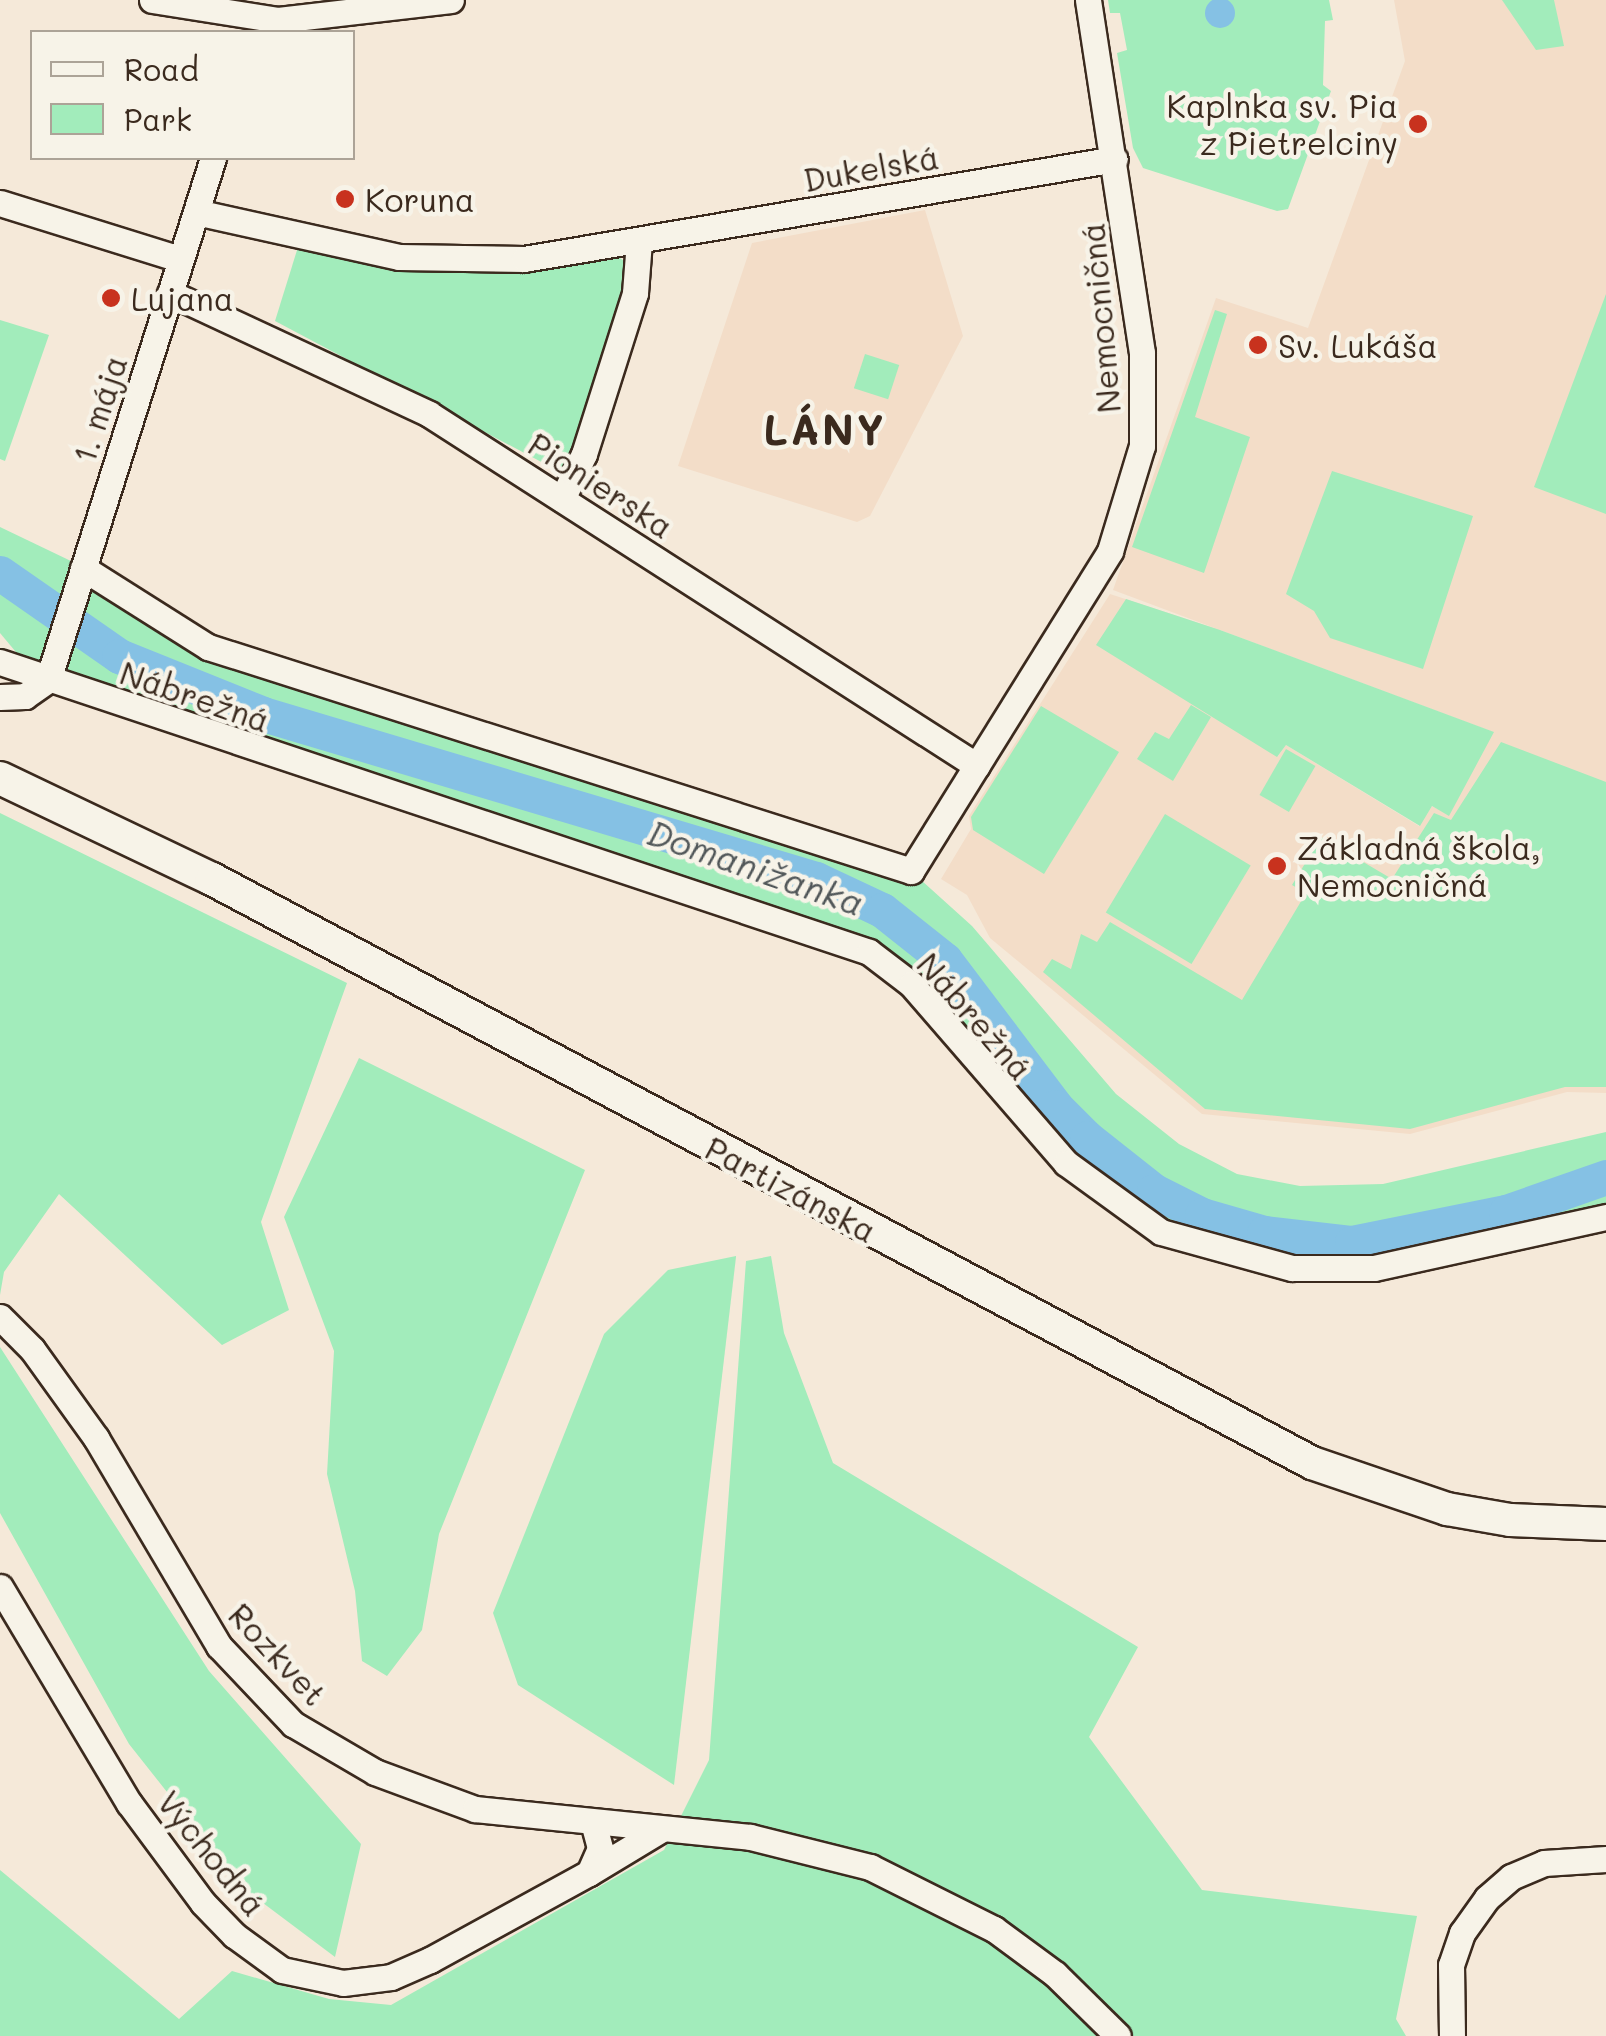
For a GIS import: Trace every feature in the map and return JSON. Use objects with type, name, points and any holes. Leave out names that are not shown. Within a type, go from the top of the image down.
[{"type":"main road","name":"Partizánska","points":[[0,778],[212,878],[1298,1456],[1446,1508],[1524,1522],[1606,1524]]},
{"type":"street","points":[[152,0],[254,26],[451,0]]},
{"type":"street","name":"Nemocničná","points":[[911,871],[1110,551],[1142,446],[1142,353],[1121,192],[1088,0]]},
{"type":"street","name":"1. mája","points":[[48,680],[212,160]]},
{"type":"street","name":"Dukelská","points":[[196,212],[440,261],[524,259],[1114,160]]},
{"type":"street","points":[[0,203],[180,259]]},
{"type":"street","points":[[566,491],[635,293],[639,240]]},
{"type":"street","name":"Pionierska","points":[[170,293],[429,414],[566,491],[978,766]]},
{"type":"street","name":"Nábrežná","points":[[83,568],[208,647],[911,871]]},
{"type":"street","name":"Nábrežná","points":[[0,662],[869,952],[912,984],[1066,1163],[1161,1232],[1292,1268],[1374,1268],[1606,1217]]},
{"type":"street","points":[[0,697],[25,696],[48,680]]},
{"type":"street","name":"Rozkvet","points":[[0,1317],[32,1349],[96,1438],[219,1646],[293,1724],[421,1793],[503,1814],[662,1829],[827,1853],[910,1882],[994,1929],[1055,1974],[1118,2036]]},
{"type":"street","name":"Východná","points":[[0,1587],[129,1804],[203,1903],[234,1936],[282,1970],[344,1983],[391,1977],[590,1873],[662,1829]]},
{"type":"street","points":[[590,1873],[600,1848],[594,1825]]},
{"type":"street","points":[[1452,2036],[1451,1965],[1479,1908],[1519,1872],[1572,1857],[1606,1859]]},
{"type":"shaded area","points":[[1394,0],[1606,0],[1606,1093],[1567,1092],[1410,1134],[1202,1114],[990,938],[967,895],[941,879],[971,829],[969,816],[1110,594],[1220,630],[1278,756],[1286,745],[1419,826],[1432,806],[1449,815],[1493,732],[1113,590],[1216,298],[1308,328],[1405,61]]},
{"type":"shaded area","points":[[925,210],[963,336],[870,516],[857,522],[678,466],[752,243]]},
{"type":"green space","points":[[1108,0],[1329,0],[1333,20],[1325,21],[1323,85],[1331,91],[1288,209],[1277,211],[1143,168],[1133,148],[1117,53],[1127,50],[1120,13],[1110,13]]},
{"type":"green space","points":[[1502,0],[1554,0],[1564,46],[1536,50]]},
{"type":"green space","points":[[298,247],[613,253],[624,261],[630,267],[579,447],[564,474],[275,321]]},
{"type":"green space","points":[[1606,294],[1606,514],[1534,487]]},
{"type":"green space","points":[[1215,310],[1227,314],[1195,417],[1250,437],[1204,573],[1132,547]]},
{"type":"green space","points":[[0,320],[49,335],[5,461],[0,459]]},
{"type":"green space","points":[[865,354],[899,365],[888,399],[854,388]]},
{"type":"green space","points":[[1332,471],[1473,516],[1423,669],[1330,638],[1314,611],[1286,594]]},
{"type":"green space","points":[[0,527],[73,562],[36,676],[0,633]]},
{"type":"green space","points":[[94,574],[208,647],[911,871],[972,926],[1116,1094],[1179,1144],[1237,1174],[1300,1186],[1383,1184],[1606,1132],[1606,1217],[1374,1268],[1221,1253],[1066,1163],[869,952],[61,685]]},
{"type":"green space","points":[[1126,599],[1494,732],[1449,816],[1432,806],[1420,826],[1286,745],[1277,757],[1096,645]]},
{"type":"green space","points":[[1191,705],[1211,717],[1173,781],[1137,759],[1155,732],[1169,739]]},
{"type":"green space","points":[[1041,706],[1119,752],[1044,874],[973,830],[971,817]]},
{"type":"green space","points":[[1501,742],[1606,782],[1606,1087],[1565,1087],[1410,1129],[1205,1109],[1043,972],[1052,959],[1071,969],[1081,934],[1097,942],[1110,922],[1242,1000],[1306,893],[1292,885],[1321,837],[1392,879],[1434,813],[1451,820]]},
{"type":"green space","points":[[1286,749],[1315,766],[1289,812],[1260,795]]},
{"type":"green space","points":[[0,813],[347,983],[261,1222],[289,1310],[222,1345],[59,1194],[4,1272],[0,1295]]},
{"type":"green space","points":[[1165,814],[1251,866],[1191,964],[1106,913]]},
{"type":"green space","points":[[359,1058],[585,1170],[439,1534],[422,1630],[387,1676],[362,1661],[355,1591],[327,1474],[334,1351],[284,1217]]},
{"type":"green space","points":[[736,1256],[674,1785],[518,1685],[493,1613],[604,1334],[668,1270]]},
{"type":"green space","points":[[771,1256],[784,1333],[833,1463],[1138,1647],[1089,1737],[1202,1890],[1417,1916],[1396,2019],[1406,2036],[0,2036],[0,1870],[179,2019],[232,1971],[329,1999],[391,2005],[664,1850],[709,1760],[746,1261]]},
{"type":"green space","points":[[0,1347],[209,1671],[361,1844],[335,1957],[243,1888],[129,1744],[0,1513]]},
{"type":"water","points":[[1214,-1],[1226,-1],[1234,7],[1234,19],[1226,27],[1214,27],[1206,19],[1206,7]]},
{"type":"waterway","name":"Domanižanka","points":[[0,573],[119,656],[263,714],[816,879],[882,910],[945,960],[1056,1107],[1087,1138],[1154,1191],[1202,1215],[1264,1233],[1352,1243],[1506,1212],[1606,1177]]},
{"type":"place","name":"Kaplnka sv. Pia z Pietrelciny","points":[[1418,124]]},
{"type":"place","name":"Koruna","points":[[345,199]]},
{"type":"place","name":"Lujana","points":[[111,298]]},
{"type":"place","name":"Sv. Lukáša","points":[[1258,345]]},
{"type":"place","name":"Základná škola, Nemocničná","points":[[1277,866]]},
{"type":"district","name":"LÁNY","points":[[825,429]]}]
